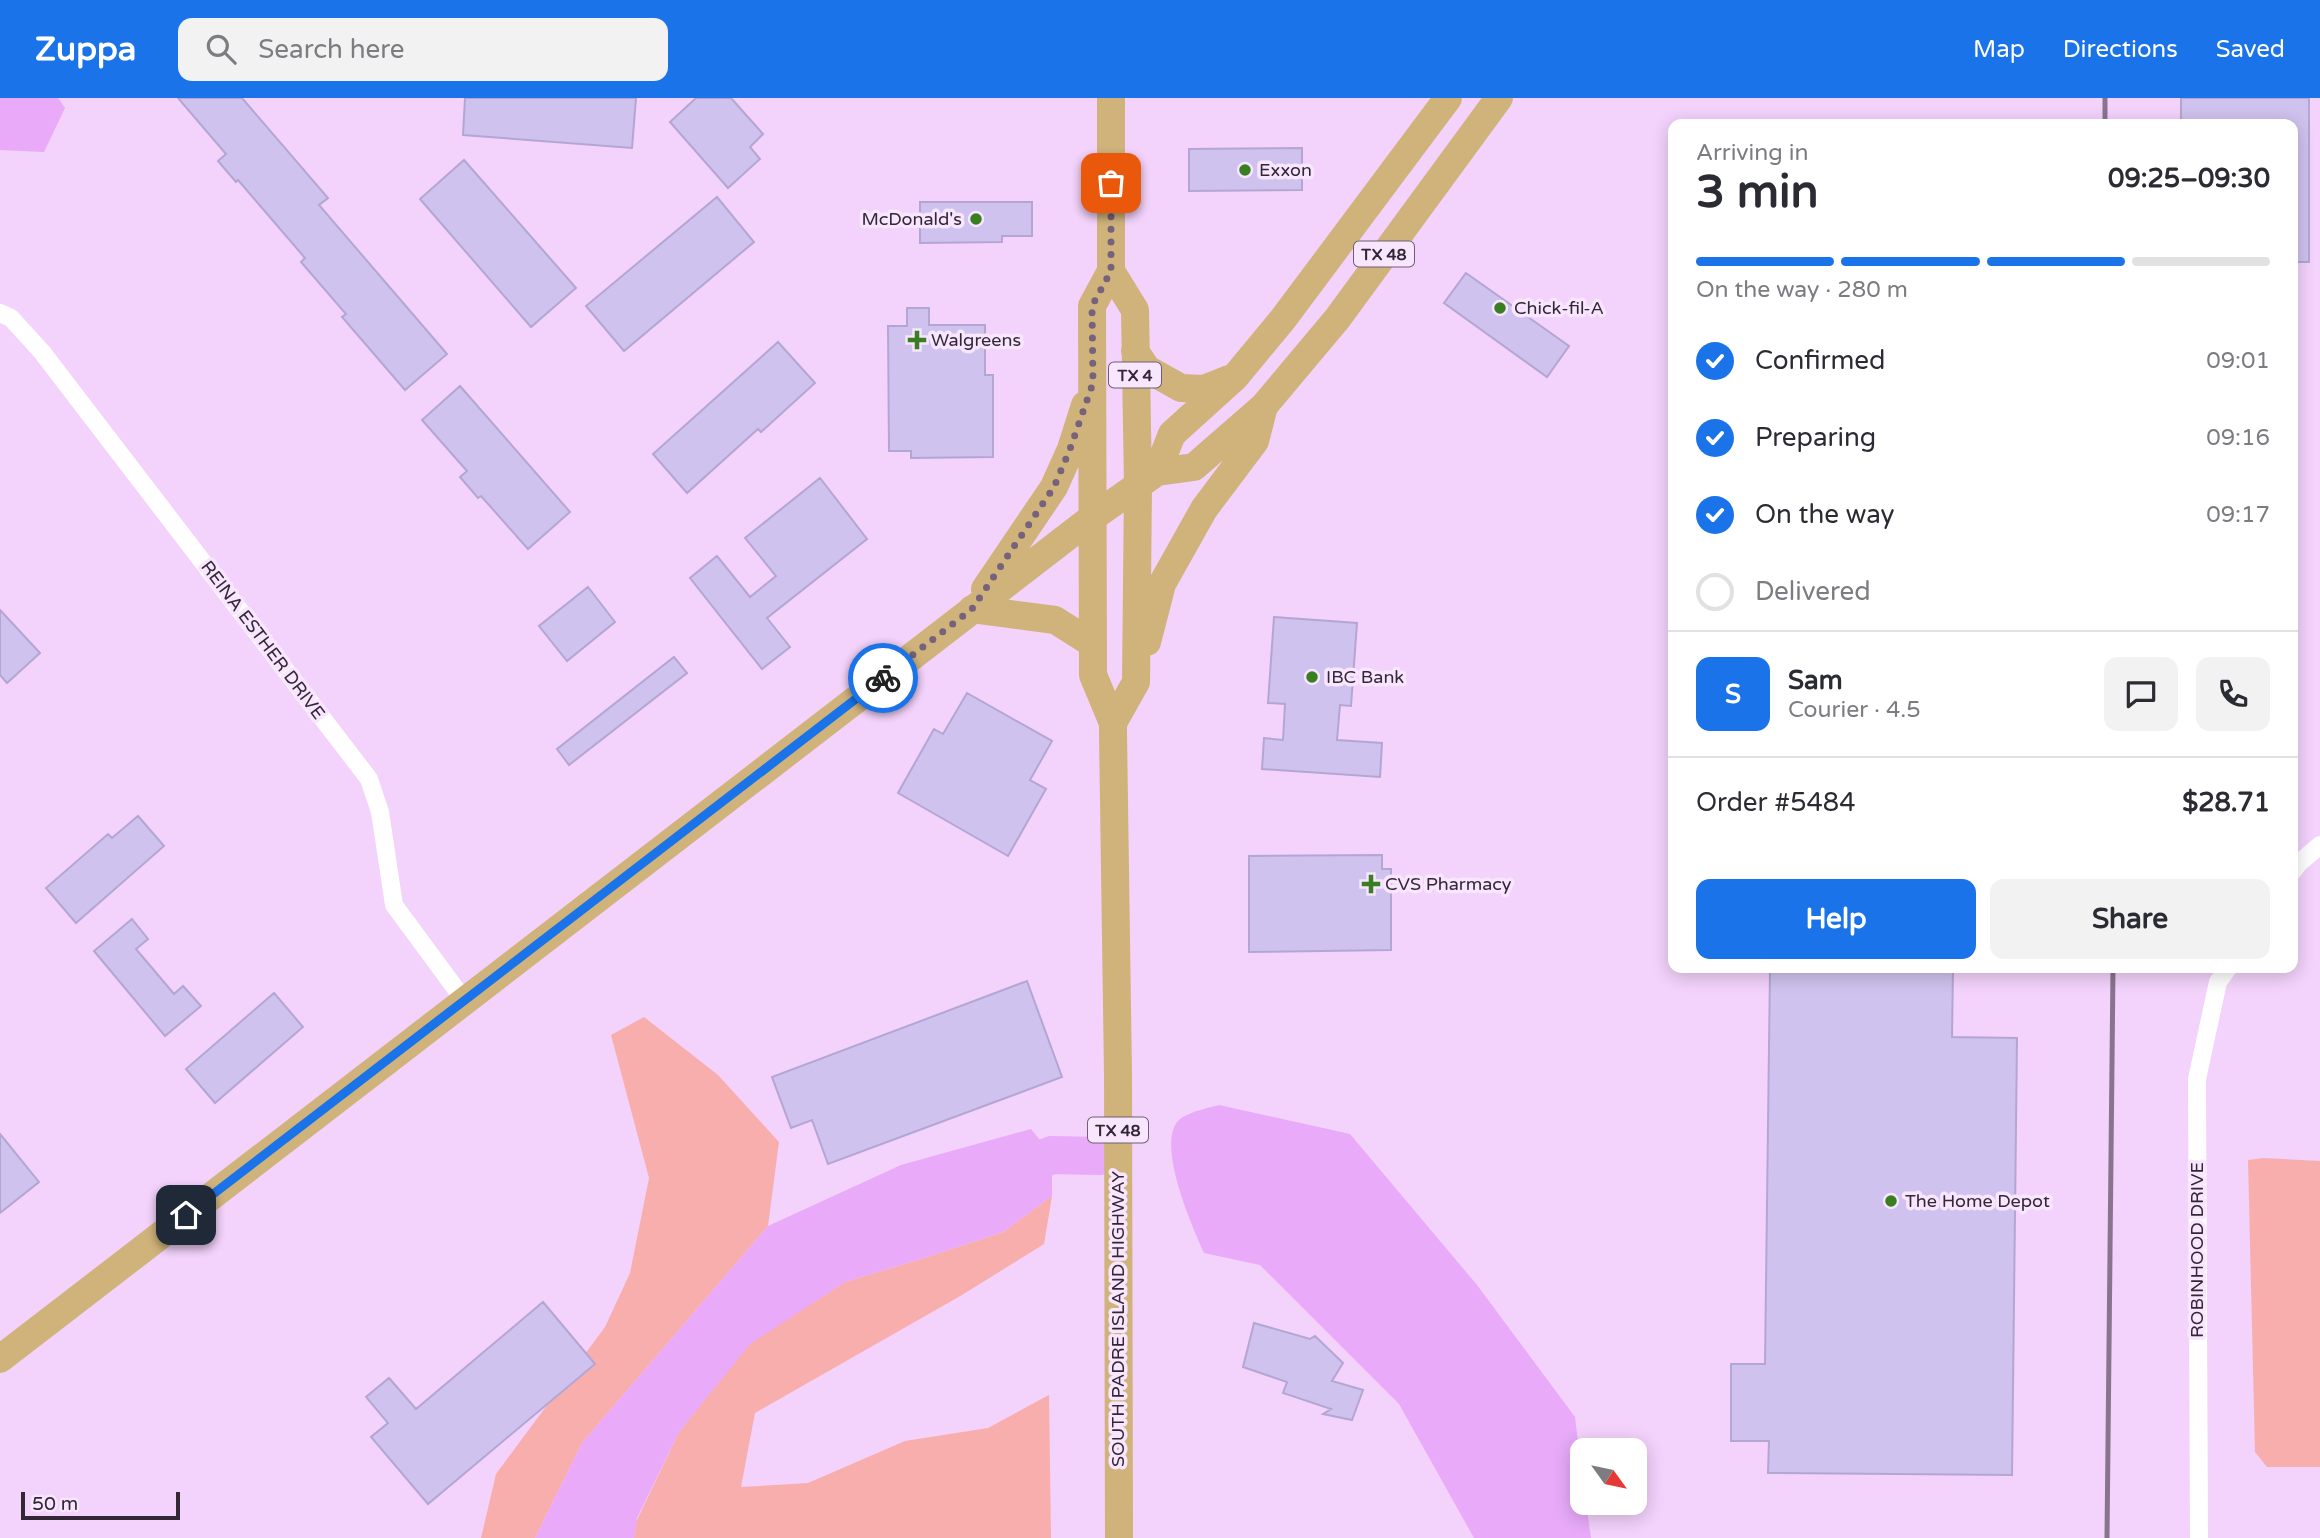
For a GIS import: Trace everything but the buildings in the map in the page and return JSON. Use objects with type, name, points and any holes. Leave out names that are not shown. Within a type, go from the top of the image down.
[{"type":"main road","name":"TX 4","points":[[972,609],[1054,487],[1093,383],[1092,306],[1111,271],[1111,98]]},
{"type":"main road","name":"TX 48","points":[[1147,478],[1172,434],[1235,377],[1283,319],[1448,98]]},
{"type":"main road","name":"TX 48","points":[[1147,478],[1194,467],[1264,406],[1337,319],[1499,98]]},
{"type":"main road","name":"TX 4","points":[[0,1359],[972,609],[1147,478],[1135,351],[1135,310],[1111,271]]},
{"type":"main road","points":[[1135,351],[1147,369],[1181,388],[1204,389],[1235,377]]},
{"type":"main road","name":"SOUTH PADRE ISLAND HIGHWAY","points":[[1093,383],[1093,675],[1113,723],[1118,1075],[1119,1538]]},
{"type":"main road","name":"TX 48","points":[[1113,723],[1136,682],[1162,584],[1204,509],[1255,441],[1264,406]]},
{"type":"main road","points":[[1136,682],[1147,478]]},
{"type":"main road","points":[[972,609],[1055,620],[1093,644]]},
{"type":"street","name":"REINA ESTHER DRIVE","points":[[0,313],[11,318],[42,352],[369,779],[380,812],[394,905],[464,1000]]},
{"type":"street","points":[[2298,864],[2320,845]]},
{"type":"street","name":"ROBINHOOD DRIVE","points":[[2199,1538],[2197,1079],[2218,982],[2224,973]]},
{"type":"shaded area","points":[[0,98],[58,98],[65,108],[44,152],[0,150]]},
{"type":"shaded area","points":[[644,1017],[718,1075],[779,1142],[768,1226],[582,1443],[535,1538],[481,1538],[496,1474],[605,1327],[630,1273],[649,1178],[611,1035]]},
{"type":"shaded area","points":[[1219,1105],[1350,1134],[1477,1285],[1575,1417],[1578,1438],[1570,1438],[1570,1516],[1588,1516],[1591,1538],[1474,1538],[1399,1404],[1260,1265],[1204,1253],[1177,1182],[1171,1142],[1174,1127],[1183,1117]]},
{"type":"shaded area","points":[[1031,1129],[1052,1155],[1052,1196],[1003,1232],[845,1282],[750,1344],[679,1432],[637,1518],[634,1538],[535,1538],[582,1443],[768,1226],[901,1165]]},
{"type":"shaded area","points":[[2264,1158],[2320,1161],[2320,1467],[2267,1467],[2255,1452],[2248,1160]]},
{"type":"shaded area","points":[[1052,1196],[1044,1244],[962,1295],[755,1413],[741,1487],[808,1483],[905,1441],[988,1428],[1049,1395],[1051,1538],[634,1538],[636,1522],[679,1432],[749,1344],[845,1282],[1003,1232]]},
{"type":"waterway","points":[[1004,1175],[1052,1155],[1099,1156]]},
{"type":"railway","points":[[2105,98],[2105,119]]},
{"type":"railway","points":[[2107,1538],[2113,973]]},
{"type":"way so far","points":[[883,678],[972,609],[1054,487],[1093,383],[1092,306],[1111,271],[1111,183]]},
{"type":"place","name":"Exxon","points":[[1245,170]]},
{"type":"place","name":"McDonald's","points":[[976,219]]},
{"type":"place","name":"Chick-fil-A","points":[[1500,308]]},
{"type":"place","name":"Walgreens","points":[[917,340]]},
{"type":"place","name":"IBC Bank","points":[[1312,677]]},
{"type":"place","name":"CVS Pharmacy","points":[[1371,884]]},
{"type":"place","name":"The Home Depot","points":[[1891,1201]]},
{"type":"route","points":[[186,1215],[883,678]]}]
